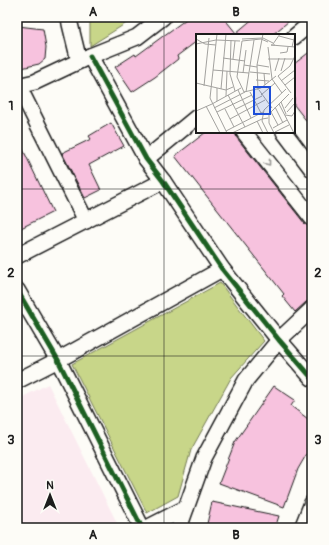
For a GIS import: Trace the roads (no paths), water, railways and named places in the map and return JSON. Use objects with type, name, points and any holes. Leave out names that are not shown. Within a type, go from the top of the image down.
[{"type":"street","points":[[69,17],[70,24],[85,58],[146,159],[164,181],[222,269],[279,340],[312,378]]},
{"type":"street","points":[[86,220],[17,85],[35,82],[85,58],[137,37],[163,17]]},
{"type":"street","points":[[295,36],[312,22]]},
{"type":"street","points":[[146,159],[196,118]]},
{"type":"street","points":[[245,133],[312,218]]},
{"type":"street","points":[[285,133],[312,169]]},
{"type":"street","points":[[17,256],[164,181]]},
{"type":"street","points":[[17,381],[58,360],[222,269]]},
{"type":"street","points":[[17,290],[58,360],[142,528]]},
{"type":"street","points":[[179,528],[204,458],[246,380],[279,340],[312,309]]},
{"type":"street","points":[[302,528],[312,503]]},
{"type":"street","points":[[147,528],[186,508]]}]
